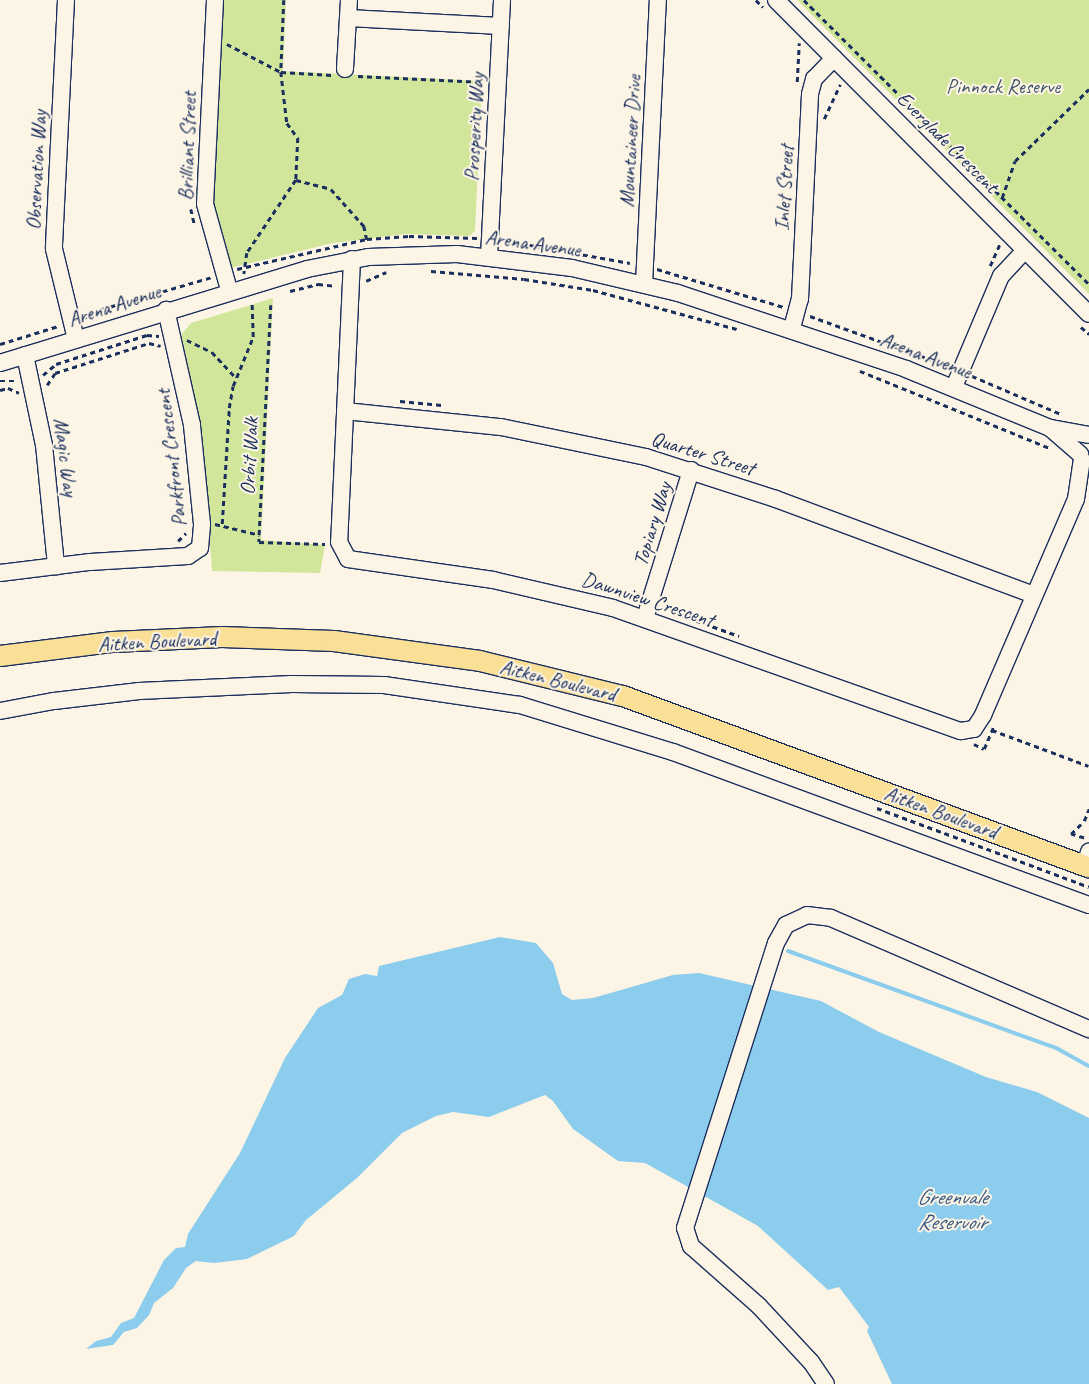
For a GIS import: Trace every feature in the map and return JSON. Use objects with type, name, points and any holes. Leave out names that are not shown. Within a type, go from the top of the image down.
[{"type":"main road","name":"Aitken Boulevard","points":[[0,656],[113,642],[222,637],[334,641],[480,661],[623,696],[1088,861]]},
{"type":"street","name":"Observation Way","points":[[66,0],[54,243],[79,319],[76,339]]},
{"type":"street","name":"Brilliant Street","points":[[215,0],[205,198],[229,290]]},
{"type":"street","points":[[345,68],[349,0]]},
{"type":"street","name":"Prosperity Way","points":[[489,257],[502,0]]},
{"type":"street","name":"Mountaineer Drive","points":[[644,284],[658,0]]},
{"type":"street","name":"Everglade Crescent","points":[[776,0],[1089,314]]},
{"type":"street","points":[[348,18],[501,26]]},
{"type":"street","name":"Inlet Street","points":[[792,328],[800,299],[810,94],[814,79],[834,58]]},
{"type":"street","points":[[954,387],[1001,276],[1025,250]]},
{"type":"street","name":"Arena Avenue","points":[[0,363],[229,290],[360,258],[422,253],[489,257],[572,268],[644,284],[792,328],[954,387],[1050,428],[1088,434]]},
{"type":"street","points":[[330,543],[359,283],[360,258]]},
{"type":"street","name":"Parkfront Crescent","points":[[0,573],[56,566],[191,555],[201,544],[202,524],[192,425],[168,344],[166,310]]},
{"type":"street","name":"Magic Way","points":[[25,355],[45,452],[56,566]]},
{"type":"street","name":"Quarter Street","points":[[345,411],[500,426],[613,449],[691,470],[1034,595]]},
{"type":"street","name":"Arena Avenue","points":[[1050,428],[1084,459]]},
{"type":"street","name":"Dawnview Crescent","points":[[330,543],[344,555],[356,561],[509,583],[647,611],[965,732],[974,729],[980,722],[1076,499],[1084,459],[1081,443],[1088,434]]},
{"type":"street","name":"Topiary Way","points":[[647,611],[691,470]]},
{"type":"street","name":"Dawnview Crescent","points":[[1076,499],[1089,483]]},
{"type":"street","points":[[0,711],[54,701],[139,691],[292,684],[384,685],[520,705],[673,752],[1089,905]]},
{"type":"street","points":[[826,1384],[811,1362],[759,1306],[691,1246],[685,1228],[776,943],[786,925],[807,915],[831,918],[1089,1029]]},
{"type":"path","points":[[804,0],[1089,284]]},
{"type":"path","points":[[0,344],[79,319],[102,309],[243,268],[247,253],[296,180],[298,138],[287,123],[281,72],[230,47],[226,38]]},
{"type":"path","points":[[1002,198],[1015,162],[1089,89]]},
{"type":"path","points":[[296,180],[334,192],[366,229],[360,258],[359,283]]},
{"type":"path","points":[[424,270],[492,275],[593,290],[742,331]]},
{"type":"path","points":[[287,292],[318,284],[359,283],[380,274],[395,272]]},
{"type":"path","points":[[243,304],[261,298]]},
{"type":"path","points":[[222,524],[228,420],[236,378],[254,337],[252,301]]},
{"type":"path","name":"Orbit Walk","points":[[260,535],[271,305]]},
{"type":"path","points":[[79,319],[83,308]]},
{"type":"path","points":[[0,381],[31,380],[66,361],[147,335],[168,344]]},
{"type":"path","points":[[47,385],[55,373],[149,343],[168,344],[189,340],[216,356],[236,378]]},
{"type":"path","points":[[858,370],[1056,450]]},
{"type":"path","points":[[169,543],[177,542],[187,531],[187,525],[222,524],[260,535],[259,542],[330,543]]},
{"type":"path","points":[[647,611],[746,638]]},
{"type":"path","points":[[992,730],[1089,766]]},
{"type":"path","points":[[1089,810],[1084,822],[1072,834],[1089,840]]},
{"type":"green space","points":[[223,0],[286,0],[283,71],[482,81],[475,231],[469,236],[406,234],[333,243],[230,268],[213,208]]},
{"type":"green space","name":"Pinnock Reserve","points":[[797,0],[1089,0],[1089,294]]},
{"type":"green space","points":[[273,298],[261,540],[325,545],[320,573],[212,571],[203,452],[181,335],[191,323]]},
{"type":"water","name":"Greenvale Reservoir","points":[[500,937],[536,943],[553,963],[562,994],[572,1000],[593,998],[673,975],[699,973],[821,1001],[879,1032],[986,1077],[1037,1092],[1089,1118],[1089,1384],[892,1384],[867,1331],[869,1327],[839,1287],[828,1290],[758,1226],[645,1163],[618,1161],[573,1129],[553,1101],[545,1095],[489,1117],[453,1112],[436,1116],[402,1133],[357,1178],[306,1220],[294,1236],[247,1259],[214,1263],[196,1261],[186,1268],[173,1288],[154,1303],[149,1315],[137,1328],[124,1332],[113,1345],[86,1349],[96,1341],[111,1337],[121,1323],[134,1318],[164,1260],[176,1248],[185,1247],[188,1234],[240,1153],[285,1058],[318,1008],[342,995],[349,979],[365,974],[377,976],[379,966]]},
{"type":"waterway","points":[[788,951],[1058,1049],[1089,1066]]}]
